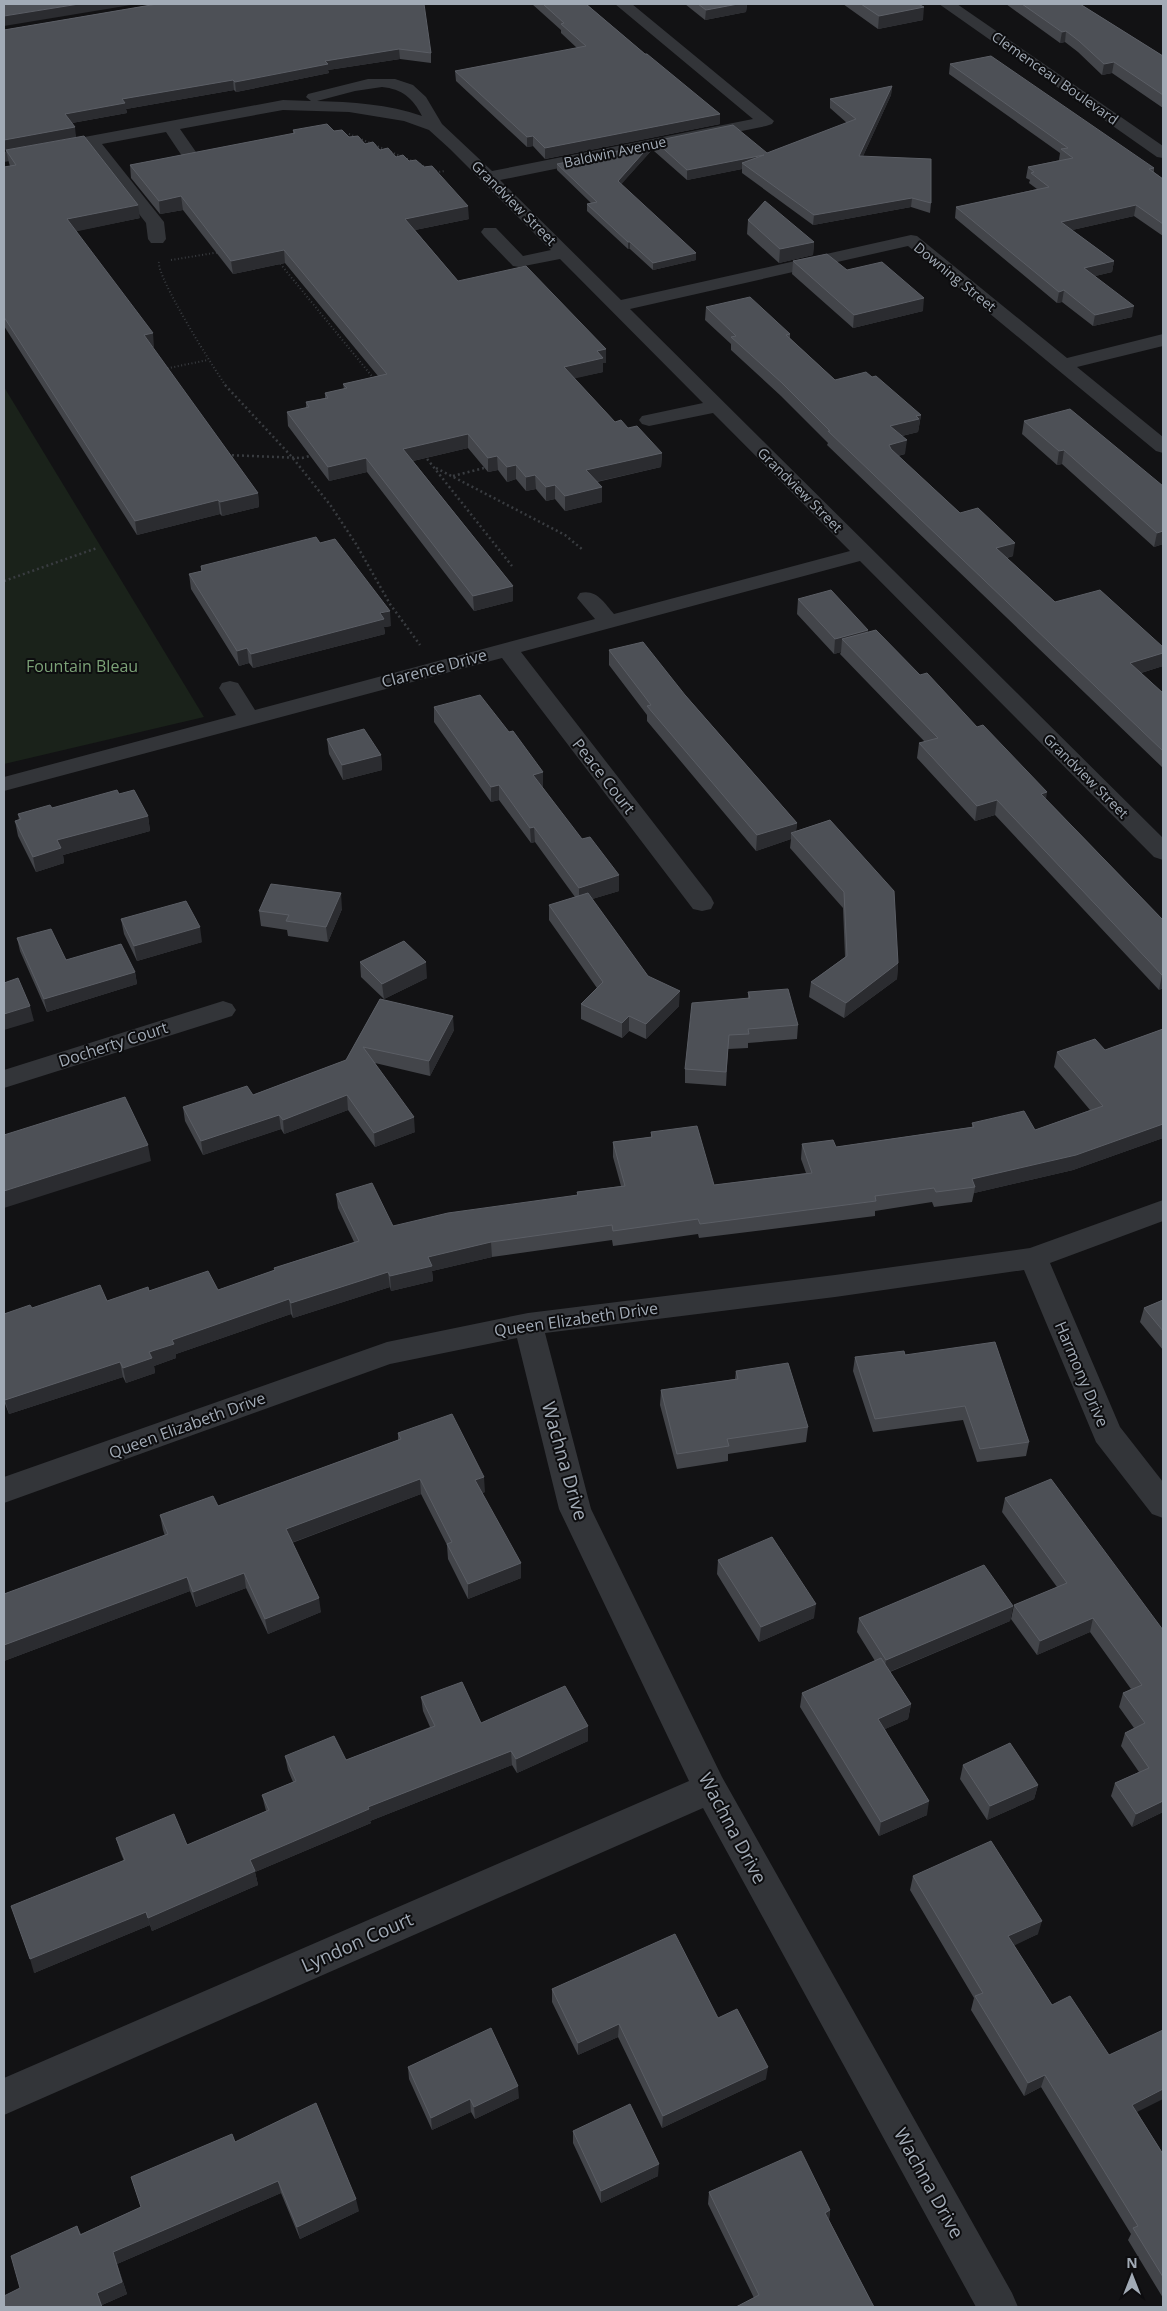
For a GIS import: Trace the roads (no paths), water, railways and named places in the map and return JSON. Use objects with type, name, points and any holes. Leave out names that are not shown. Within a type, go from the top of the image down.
[{"type":"street","name":"Baldwin Avenue","points":[[488,178],[766,121],[623,4]]},
{"type":"street","name":"Clemenceau Boulevard","points":[[947,4],[1163,153]]},
{"type":"street","name":"Grandview Street","points":[[4,157],[283,105],[356,85],[382,82],[404,86],[418,97],[435,127],[563,252],[864,554],[1159,842]]},
{"type":"street","name":"Grandview Street","points":[[283,105],[348,106],[408,117],[435,127]]},
{"type":"street","points":[[170,126],[188,152]]},
{"type":"street","points":[[91,141],[155,222],[157,239]]},
{"type":"street","points":[[490,232],[520,262],[563,252]]},
{"type":"street","name":"Downing Street","points":[[617,306],[911,240],[1163,447]]},
{"type":"street","points":[[1063,365],[1163,340]]},
{"type":"street","points":[[649,420],[717,406]]},
{"type":"street","name":"Clarence Drive","points":[[4,784],[864,554]]},
{"type":"street","points":[[588,598],[609,622]]},
{"type":"street","name":"Peace Court","points":[[507,649],[702,903]]},
{"type":"street","points":[[230,688],[249,718]]},
{"type":"street","name":"Docherty Court","points":[[4,1079],[223,1010]]},
{"type":"street","name":"Queen Elizabeth Drive","points":[[4,1490],[387,1353],[528,1324],[835,1286],[1032,1258],[1163,1210]]},
{"type":"street","name":"Harmony Drive","points":[[1032,1258],[1106,1433],[1163,1505]]},
{"type":"street","name":"Wachna Drive","points":[[528,1324],[576,1509],[710,1788],[998,2307]]},
{"type":"street","name":"Lyndon Court","points":[[4,2097],[710,1788]]},
{"type":"park label","name":"Fountain Bleau","points":[[82,666]]}]
